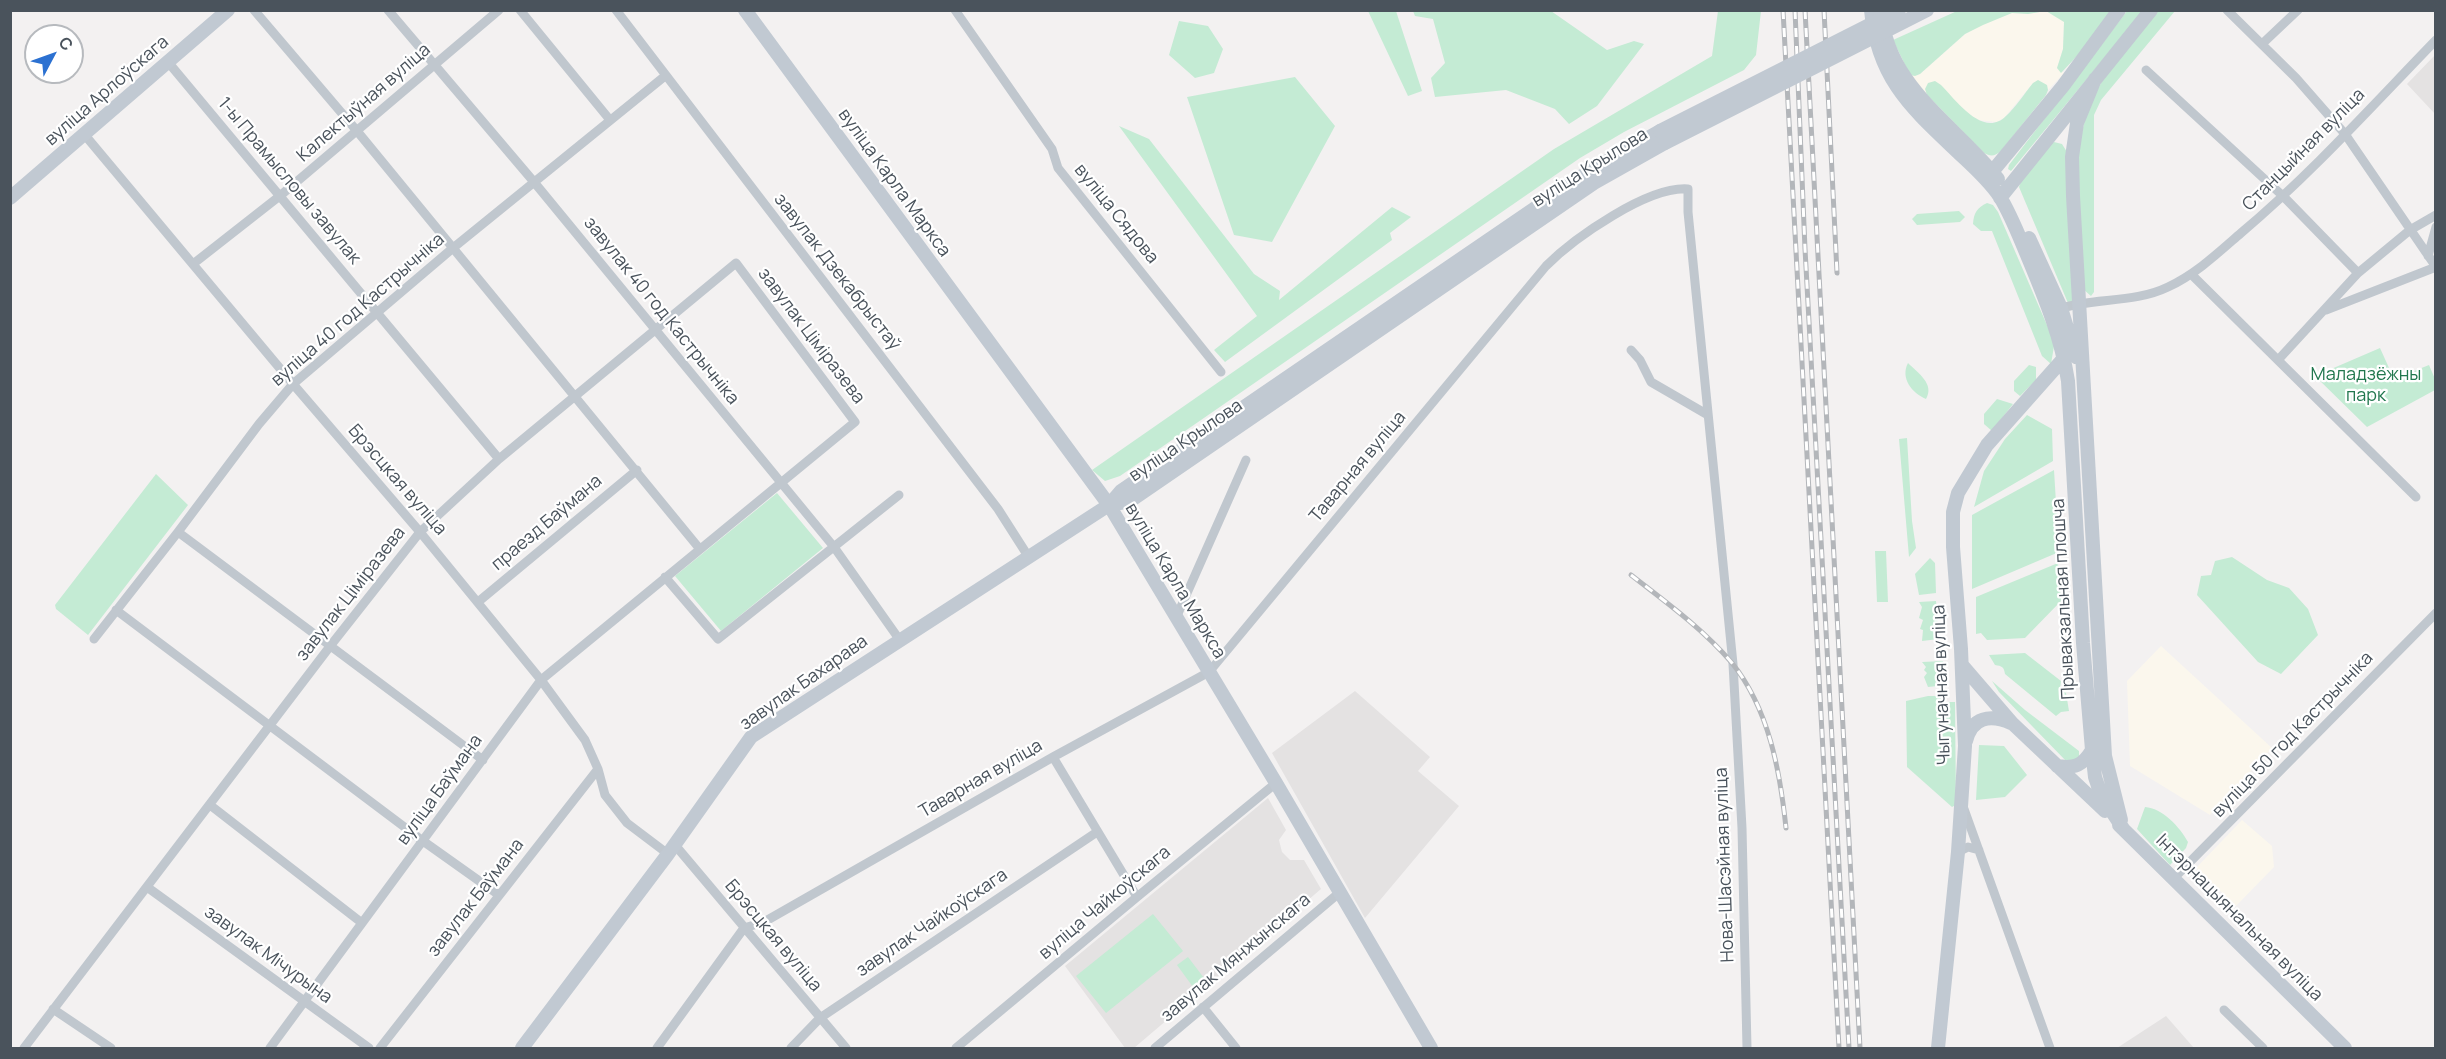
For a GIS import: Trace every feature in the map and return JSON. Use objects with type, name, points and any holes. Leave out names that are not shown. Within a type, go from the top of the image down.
[{"type":"main road","name":"вуліца Арлоўскага","points":[[10,198],[228,10]]},
{"type":"main road","name":"вуліца Карла Маркса","points":[[745,10],[1108,505],[1276,783],[1431,1048]]},
{"type":"main road","points":[[1871,10],[1880,52],[1889,76],[1900,93],[1989,176]]},
{"type":"main road","points":[[1881,10],[1890,50],[1902,76],[2003,194],[2056,310],[2082,376]]},
{"type":"main road","name":"вуліца Крылова","points":[[1108,505],[1130,501],[1662,137],[1899,10]]},
{"type":"main road","name":"вуліца Крылова","points":[[1662,137],[1927,10]]},
{"type":"main road","points":[[1989,176],[2070,77],[2119,10]]},
{"type":"main road","points":[[2003,194],[2151,10]]},
{"type":"main road","points":[[2082,376],[2072,157],[2077,123],[2095,79]]},
{"type":"main road","name":"Прывакзальная плошча","points":[[2056,310],[2068,381],[2095,777],[2101,795],[2124,830]]},
{"type":"main road","name":"Чыгуначная вуліца","points":[[1938,1048],[1958,852],[1965,746],[1953,512],[1958,493],[1987,445],[2065,357]]},
{"type":"main road","name":"Прывакзальная плошча","points":[[2082,376],[2105,756],[2117,807]]},
{"type":"main road","name":"завулак Бахарава","points":[[522,1048],[672,849],[751,737],[1108,505]]},
{"type":"main road","points":[[1962,665],[2012,723],[2124,830]]},
{"type":"main road","points":[[1965,746],[1972,727],[1983,718],[2000,718],[2012,723]]},
{"type":"main road","points":[[2057,766],[2071,769],[2079,765],[2092,750]]},
{"type":"main road","name":"Інтэрнацыянальная вуліца","points":[[2117,807],[2124,830],[2346,1048]]},
{"type":"street","points":[[254,10],[357,131],[699,548]]},
{"type":"street","name":"завулак 40 год Кастрычніка","points":[[388,10],[534,182],[834,547],[899,639]]},
{"type":"street","name":"Калектыўная вуліца","points":[[193,264],[281,195],[499,10]]},
{"type":"street","points":[[520,10],[610,120]]},
{"type":"street","name":"завулак Дзекабрыстаў","points":[[616,10],[998,509],[1028,556]]},
{"type":"street","name":"вуліца Сядова","points":[[955,10],[1053,148],[1058,168],[1221,372]]},
{"type":"street","points":[[2227,10],[2296,78],[2344,134],[2436,267],[2323,311]]},
{"type":"street","points":[[2262,44],[2298,10]]},
{"type":"street","name":"Станцыйная вуліца","points":[[2056,310],[2079,304],[2136,297],[2165,288],[2192,275],[2284,197],[2436,39]]},
{"type":"street","name":"1-ы Прамысловы завулак","points":[[168,62],[499,459]]},
{"type":"street","points":[[2146,70],[2284,197],[2358,273]]},
{"type":"street","name":"вуліца 40 год Кастрычніка","points":[[94,639],[259,424],[293,384],[453,248],[665,76]]},
{"type":"street","name":"Брэсцкая вуліца","points":[[84,134],[420,532],[541,680],[585,740],[598,769],[605,795],[627,823],[672,849],[744,928],[846,1048]]},
{"type":"street","name":"Таварная вуліца","points":[[744,928],[764,922],[1053,757],[1209,672],[1546,266],[1563,249],[1613,215],[1674,188],[1688,189],[1688,212],[1733,680]]},
{"type":"street","points":[[2278,360],[2358,273],[2410,230],[2436,215]]},
{"type":"street","points":[[2428,256],[2436,227]]},
{"type":"street","name":"завулак Ціміразева","points":[[24,1048],[331,645],[420,532],[499,459],[736,263],[855,422]]},
{"type":"street","points":[[2192,275],[2416,497]]},
{"type":"street","points":[[1631,350],[1640,360],[1651,382],[1708,416]]},
{"type":"street","name":"вуліца Баўмана","points":[[270,1048],[541,680],[855,422]]},
{"type":"street","points":[[1176,618],[1246,460]]},
{"type":"street","name":"праезд Баўмана","points":[[478,602],[637,470]]},
{"type":"street","points":[[665,577],[718,639],[899,495]]},
{"type":"street","points":[[178,532],[483,760]]},
{"type":"street","points":[[116,610],[499,896]]},
{"type":"street","name":"вуліца 50 год Кастрычніка","points":[[2173,879],[2436,613]]},
{"type":"street","name":"Нова-Шасэйная вуліца","points":[[1733,680],[1742,828],[1747,1048]]},
{"type":"street","points":[[1053,757],[1137,897]]},
{"type":"street","name":"завулак Баўмана","points":[[380,1048],[598,769]]},
{"type":"street","name":"вуліца Чайкоўскага","points":[[956,1048],[1276,783]]},
{"type":"street","points":[[1962,804],[2050,1048]]},
{"type":"street","points":[[210,805],[362,923]]},
{"type":"street","name":"завулак Чайкоўскага","points":[[791,1048],[820,1018],[1097,832]]},
{"type":"street","points":[[1958,852],[1968,847],[1979,850]]},
{"type":"street","name":"завулак Мічурына","points":[[147,887],[369,1048]]},
{"type":"street","name":"завулак Мянжынскага","points":[[1155,1048],[1339,893]]},
{"type":"street","points":[[657,1048],[744,928]]},
{"type":"street","points":[[1203,1007],[1236,1048]]},
{"type":"street","points":[[53,1010],[111,1048]]},
{"type":"street","points":[[2224,1010],[2263,1048]]},
{"type":"shaded area","points":[[2046,11],[2064,21],[2063,49],[2057,68],[2064,73],[2048,90],[2047,85],[2033,83],[2004,118],[1997,122],[1977,120],[1927,95],[1910,75],[1920,74],[1965,34],[1983,24],[2012,13],[2028,14]]},
{"type":"shaded area","points":[[2435,55],[2435,114],[2407,84]]},
{"type":"shaded area","points":[[2161,646],[2272,748],[2210,815],[2130,766],[2127,681]]},
{"type":"shaded area","points":[[1355,691],[1430,757],[1418,771],[1459,806],[1365,918],[1272,753]]},
{"type":"shaded area","points":[[1268,798],[1286,830],[1279,840],[1282,852],[1290,860],[1304,860],[1321,889],[1134,1048],[1125,1048],[1065,966]]},
{"type":"shaded area","points":[[2242,820],[2272,846],[2274,867],[2236,906],[2196,868]]},
{"type":"shaded area","points":[[2166,1016],[2194,1048],[2117,1048]]},
{"type":"green space","points":[[1368,11],[1396,11],[1422,91],[1408,96]]},
{"type":"green space","points":[[1413,11],[1551,11],[1607,50],[1634,41],[1644,44],[1597,106],[1569,124],[1555,109],[1506,90],[1435,97],[1431,78],[1445,63],[1433,19],[1415,16]]},
{"type":"green space","points":[[1718,11],[1761,11],[1756,55],[1744,70],[1624,132],[1580,158],[1120,476],[1105,481],[1092,470],[1554,149],[1712,56]]},
{"type":"green space","points":[[1957,11],[2046,11],[2028,14],[2012,13],[1983,25],[1965,34],[1920,74],[1910,75],[1893,40]]},
{"type":"green space","points":[[2046,11],[2111,11],[2093,39],[2061,73],[2057,68],[2063,49],[2064,22]]},
{"type":"green space","points":[[2127,11],[2143,11],[2011,171],[2008,169],[2009,165]]},
{"type":"green space","points":[[2157,11],[2175,11],[2101,100],[2094,115],[2094,292],[2091,296],[2083,289],[2079,221],[2078,173],[2083,128],[2089,108],[2102,81]]},
{"type":"green space","points":[[1179,21],[1208,26],[1223,49],[1214,73],[1195,78],[1169,55]]},
{"type":"green space","points":[[1295,77],[1335,126],[1272,242],[1234,235],[1187,97]]},
{"type":"green space","points":[[2038,80],[2047,85],[2046,95],[2001,151],[1993,155],[1984,153],[1927,95],[1925,89],[1928,83],[1935,81],[1970,114],[1988,123],[1997,122],[2006,116]]},
{"type":"green space","points":[[1119,126],[1149,139],[1254,274],[1280,291],[1279,300],[1392,207],[1411,217],[1390,233],[1392,240],[1225,362],[1214,350],[1257,316]]},
{"type":"green space","points":[[2054,142],[2062,144],[2067,152],[2073,287],[2072,302],[2068,303],[2019,187],[2021,181]]},
{"type":"green space","points":[[1987,203],[1993,205],[1998,212],[2050,332],[2054,346],[2051,364],[2042,356],[1992,231],[1981,231],[1973,224],[1977,211]]},
{"type":"green space","points":[[1959,211],[1965,217],[1960,222],[1917,225],[1912,219],[1917,214]]},
{"type":"green space","name":"Маладзёжны парк","points":[[2380,348],[2394,379],[2429,365],[2435,379],[2435,390],[2367,427],[2315,376]]},
{"type":"green space","points":[[1908,363],[1927,384],[1926,399],[1912,389],[1906,379]]},
{"type":"green space","points":[[2029,365],[2036,367],[2036,380],[2020,396],[2014,391],[2014,381]]},
{"type":"green space","points":[[1997,399],[2013,404],[1992,431],[1984,424],[1984,414]]},
{"type":"green space","points":[[2027,415],[2052,429],[2053,461],[1974,507],[1984,471],[2005,439]]},
{"type":"green space","points":[[1907,438],[1916,548],[1909,557],[1899,439]]},
{"type":"green space","points":[[2054,470],[2059,552],[1972,589],[1972,515]]},
{"type":"green space","points":[[156,474],[188,505],[88,635],[56,609],[55,605]]},
{"type":"green space","points":[[777,493],[823,548],[721,631],[675,576]]},
{"type":"green space","points":[[1875,551],[1886,551],[1888,602],[1877,602]]},
{"type":"green space","points":[[2232,557],[2267,580],[2289,588],[2308,609],[2318,635],[2281,674],[2258,662],[2197,595],[2201,576],[2211,575],[2215,561]]},
{"type":"green space","points":[[1930,558],[1935,563],[1936,593],[1919,595],[1915,574]]},
{"type":"green space","points":[[2058,563],[2061,601],[2025,638],[1987,640],[1981,633],[1976,634],[1976,597]]},
{"type":"green space","points":[[1936,601],[1939,639],[1922,641],[1923,630],[1920,629],[1923,620],[1919,618],[1922,607],[1919,602]]},
{"type":"green space","points":[[2025,653],[2061,681],[2060,689],[2066,693],[2069,711],[2061,712],[2056,716],[2005,674],[2002,667],[1995,665],[1989,655]]},
{"type":"green space","points":[[1943,661],[1947,685],[1928,687],[1924,677],[1927,673],[1924,670],[1926,667],[1922,662]]},
{"type":"green space","points":[[1992,681],[2025,710],[2079,751],[2079,757],[2074,762],[2067,762],[1999,692]]},
{"type":"green space","points":[[1928,696],[1942,696],[1943,702],[1955,702],[1956,805],[1952,807],[1907,767],[1906,701]]},
{"type":"green space","points":[[1979,745],[2004,746],[2027,775],[2005,797],[1976,800]]},
{"type":"green space","points":[[2145,807],[2158,811],[2170,819],[2188,842],[2186,848],[2170,865],[2137,829]]},
{"type":"green space","points":[[1153,914],[1183,951],[1106,1013],[1076,976]]},
{"type":"green space","points":[[1188,957],[1204,978],[1193,987],[1177,965]]},
{"type":"railway","points":[[1783,10],[1839,1048]]},
{"type":"railway","points":[[1795,10],[1805,249],[1849,1048]]},
{"type":"railway","points":[[1805,10],[1860,1048]]},
{"type":"railway","points":[[1824,10],[1837,273]]},
{"type":"railway","points":[[1631,575],[1684,616],[1709,639],[1732,663],[1745,681],[1764,720],[1771,741],[1786,828]]}]
